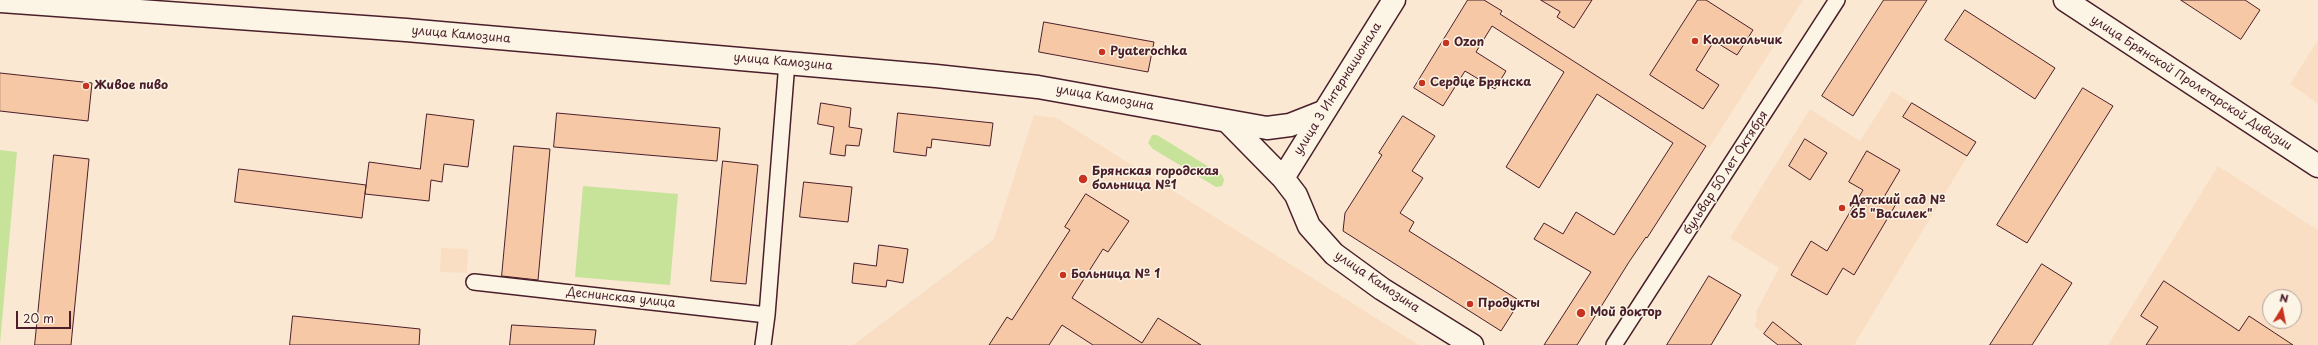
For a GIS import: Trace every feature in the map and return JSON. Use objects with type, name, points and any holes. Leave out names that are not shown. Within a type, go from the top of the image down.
[{"type":"street","name":"улица 3 Интернационала","points":[[1283,178],[1394,0]]},
{"type":"street","name":"бульвар 50 лет Октября","points":[[1614,345],[1837,0]]},
{"type":"street","name":"улица Брянской Пролетарской Дивизии","points":[[2065,0],[2318,166]]},
{"type":"street","name":"улица Камозина","points":[[0,1],[406,30],[787,62],[1038,87],[1227,121],[1283,178],[1296,195],[1309,226],[1334,254],[1382,289],[1472,345]]},
{"type":"street","points":[[763,345],[768,314],[787,62]]},
{"type":"street","points":[[1227,121],[1267,128],[1290,125],[1323,112]]},
{"type":"street","name":"Деснинская улица","points":[[474,282],[768,314]]},
{"type":"shaded area","points":[[1484,0],[1803,0],[1709,148],[1503,16],[1505,13]]},
{"type":"shaded area","points":[[2318,40],[2318,104],[2290,84]]},
{"type":"shaded area","name":"Детский сад № 65 \"Василек\"","points":[[1892,91],[1976,142],[1854,345],[1778,345],[1754,326],[1757,320],[1756,312],[1779,268],[1730,238],[1810,109],[1860,141]]},
{"type":"shaded area","name":"Брянская городская больница №1","points":[[1034,115],[1057,118],[1419,345],[853,345],[994,239]]},
{"type":"shaded area","points":[[2218,166],[2318,230],[2318,345],[2108,345]]},
{"type":"shaded area","points":[[441,248],[468,249],[467,273],[440,272]]},
{"type":"green space","points":[[1152,135],[1157,135],[1222,175],[1224,180],[1222,186],[1216,187],[1153,149],[1148,143]]},
{"type":"green space","points":[[0,150],[17,152],[0,344]]},
{"type":"green space","points":[[583,186],[678,194],[670,285],[575,277]]},
{"type":"building","points":[[1468,0],[1484,0],[1502,11],[1500,14],[1706,146],[1647,238],[1646,237],[1629,262],[1577,345],[1544,345],[1591,272],[1534,239],[1544,223],[1563,234],[1576,212],[1614,235],[1673,143],[1597,94],[1539,188],[1506,167],[1564,72],[1492,26],[1476,52],[1506,71],[1495,89],[1465,71],[1443,106],[1414,88]]},
{"type":"building","points":[[1541,0],[1592,0],[1574,28],[1557,17],[1560,12]]},
{"type":"building","points":[[1698,0],[1706,0],[1753,30],[1737,55],[1714,41],[1696,70],[1719,85],[1703,109],[1650,75]]},
{"type":"building","points":[[1884,0],[1927,0],[1853,116],[1822,96]]},
{"type":"building","points":[[2181,0],[2245,0],[2260,10],[2241,39]]},
{"type":"building","points":[[1965,10],[2055,68],[2035,99],[1945,40]]},
{"type":"building","points":[[1044,22],[1154,42],[1148,72],[1039,52]]},
{"type":"building","points":[[0,73],[92,83],[88,121],[0,111]]},
{"type":"building","points":[[2083,88],[2113,106],[2027,243],[1997,225]]},
{"type":"building","points":[[821,103],[851,108],[849,127],[862,129],[859,146],[846,145],[845,156],[830,154],[834,127],[818,124]]},
{"type":"building","points":[[1912,103],[1976,142],[1967,156],[1903,117]]},
{"type":"building","points":[[557,113],[720,128],[717,161],[554,147]]},
{"type":"building","points":[[898,113],[993,123],[990,146],[932,139],[931,148],[927,147],[926,156],[894,152]]},
{"type":"building","points":[[427,114],[474,120],[468,167],[444,164],[442,182],[431,180],[429,201],[365,194],[369,162],[420,169]]},
{"type":"building","points":[[1403,116],[1435,136],[1412,171],[1423,178],[1400,213],[1414,222],[1409,231],[1520,301],[1501,331],[1343,231],[1345,213],[1382,155],[1379,153]]},
{"type":"building","points":[[1805,139],[1827,153],[1810,180],[1789,166]]},
{"type":"building","points":[[514,146],[550,149],[538,280],[502,276]]},
{"type":"building","points":[[1867,151],[1900,170],[1884,197],[1896,204],[1854,275],[1843,268],[1827,295],[1791,275],[1811,241],[1827,251],[1863,190],[1849,182]]},
{"type":"building","points":[[54,155],[89,159],[71,345],[35,345]]},
{"type":"building","points":[[723,161],[758,165],[746,284],[711,281]]},
{"type":"building","points":[[239,169],[366,185],[362,218],[235,202]]},
{"type":"building","points":[[804,182],[852,187],[848,222],[800,217]]},
{"type":"building","name":"Больница № 1","points":[[1086,194],[1129,221],[1108,252],[1103,249],[1072,298],[1142,343],[1158,318],[1201,345],[1093,345],[1062,325],[1049,345],[989,345],[1007,317],[1012,320],[1070,230],[1065,227]]},
{"type":"building","points":[[879,245],[908,249],[903,283],[887,280],[886,287],[852,283],[854,263],[876,266]]},
{"type":"building","points":[[2042,264],[2072,283],[2032,345],[1990,345]]},
{"type":"building","points":[[1709,276],[1741,295],[1711,345],[1667,345]]},
{"type":"building","points":[[2164,281],[2239,331],[2249,316],[2262,325],[2262,329],[2269,329],[2293,345],[2146,345],[2158,327],[2141,316]]},
{"type":"building","points":[[293,316],[420,329],[419,345],[290,345]]},
{"type":"building","points":[[1773,322],[1802,345],[1778,345],[1764,334]]},
{"type":"building","points":[[512,325],[596,330],[594,345],[510,345]]},
{"type":"place","name":"Колокольчик","points":[[1695,41]]},
{"type":"place","name":"Ozon","points":[[1446,43]]},
{"type":"place","name":"Pyaterochka","points":[[1102,52]]},
{"type":"place","name":"Сердце Брянска","points":[[1422,83]]},
{"type":"place","name":"Живое пиво","points":[[86,86]]},
{"type":"place","name":"Брянская городская больница №1","points":[[1083,179]]},
{"type":"place","name":"Детский сад № 65 \"Василек\"","points":[[1842,208]]},
{"type":"place","name":"Больница № 1","points":[[1063,275]]},
{"type":"place","name":"Продукты","points":[[1470,304]]},
{"type":"place","name":"Мой доктор","points":[[1581,313]]}]
